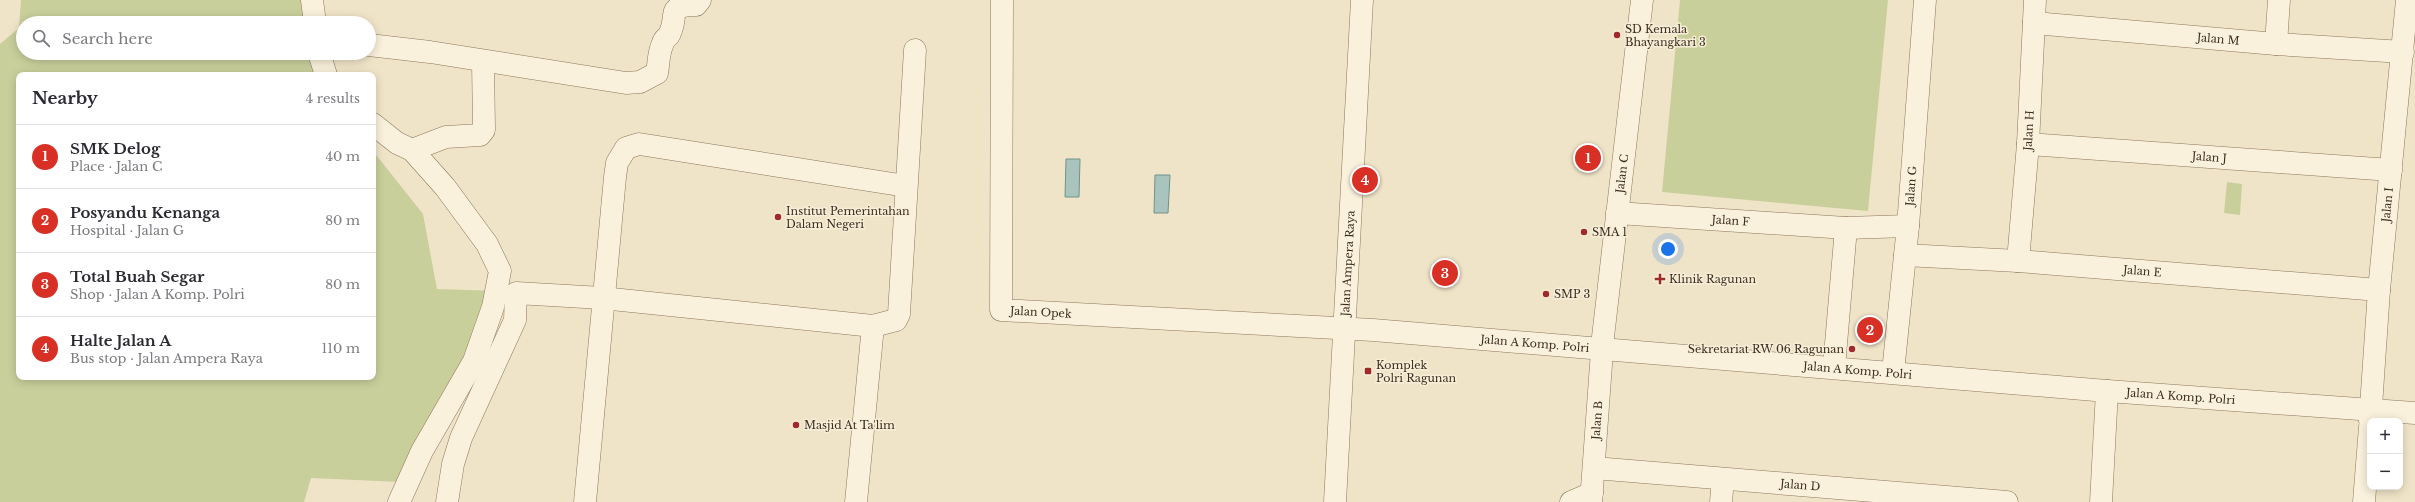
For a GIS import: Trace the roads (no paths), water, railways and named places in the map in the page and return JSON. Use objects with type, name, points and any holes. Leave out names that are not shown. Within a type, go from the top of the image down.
[{"type":"street","points":[[312,0],[314,16]]},
{"type":"street","points":[[376,46],[403,48],[626,84],[640,82],[657,73],[659,51],[664,40],[670,35],[672,16],[678,8],[687,4],[696,5],[700,0]]},
{"type":"street","name":"Jalan Opek","points":[[1002,0],[1000,310],[1345,329]]},
{"type":"street","name":"Jalan Ampera Raya","points":[[1335,502],[1362,0]]},
{"type":"street","name":"Jalan C","points":[[1602,348],[1642,0]]},
{"type":"street","name":"Jalan G","points":[[1893,372],[1908,226],[1925,0]]},
{"type":"street","name":"Jalan H","points":[[2018,261],[2028,144],[2036,0]]},
{"type":"street","points":[[2276,44],[2279,0]]},
{"type":"street","name":"Jalan I","points":[[2371,418],[2379,290],[2408,0]]},
{"type":"street","name":"Jalan M","points":[[2034,23],[2276,44],[2403,52]]},
{"type":"street","points":[[448,502],[453,464],[461,438],[515,320],[516,293],[602,298],[873,326],[889,323],[899,317],[915,50]]},
{"type":"street","points":[[322,60],[325,72]]},
{"type":"street","points":[[412,150],[436,140],[480,135],[484,130],[483,61]]},
{"type":"street","points":[[376,126],[397,143],[412,150],[445,187],[488,244],[499,267],[500,275],[493,307],[474,361],[422,451],[399,502]]},
{"type":"street","name":"Jalan J","points":[[2028,144],[2391,170]]},
{"type":"street","points":[[585,502],[602,298],[617,163],[626,148],[632,145],[645,145],[906,186]]},
{"type":"street","name":"Jalan F","points":[[1617,212],[1846,228],[1908,226]]},
{"type":"street","points":[[1834,367],[1846,228]]},
{"type":"street","name":"Jalan E","points":[[1905,255],[2018,261],[2379,290]]},
{"type":"street","points":[[856,502],[873,326]]},
{"type":"street","name":"Jalan A Komp. Polri","points":[[1345,329],[1893,372],[2108,391],[2367,419]]},
{"type":"street","name":"Jalan B","points":[[1571,502],[1592,498],[1602,348]]},
{"type":"street","points":[[2101,502],[2108,391]]},
{"type":"street","name":"Jalan A Komp. Polri","points":[[2380,418],[2415,414]]},
{"type":"street","name":"Jalan I","points":[[2364,502],[2368,454]]},
{"type":"street","name":"Jalan D","points":[[1594,468],[1723,479],[1857,496],[2007,502]]},
{"type":"street","points":[[1721,502],[1723,479]]},
{"type":"water","points":[[1066,159],[1080,159],[1079,197],[1065,197]]},
{"type":"water","points":[[1155,175],[1170,175],[1168,213],[1154,213]]},
{"type":"place","name":"SD Kemala Bhayangkari 3","points":[[1617,35]]},
{"type":"place","name":"SMK Delog","points":[[1588,158]]},
{"type":"place","name":"Halte Jalan A","points":[[1365,180]]},
{"type":"place","name":"Institut Pemerintahan Dalam Negeri","points":[[778,217]]},
{"type":"place","name":"SMA 1","points":[[1584,232]]},
{"type":"place","name":"Total Buah Segar","points":[[1445,273]]},
{"type":"place","name":"Klinik Ragunan","points":[[1660,279]]},
{"type":"place","name":"SMP 3","points":[[1546,294]]},
{"type":"place","name":"Posyandu Kenanga","points":[[1870,330]]},
{"type":"place","name":"Sekretariat RW 06 Ragunan","points":[[1852,349]]},
{"type":"place","name":"Komplek Polri Ragunan","points":[[1368,371]]},
{"type":"place","name":"Masjid At Ta'lim","points":[[796,425]]}]
